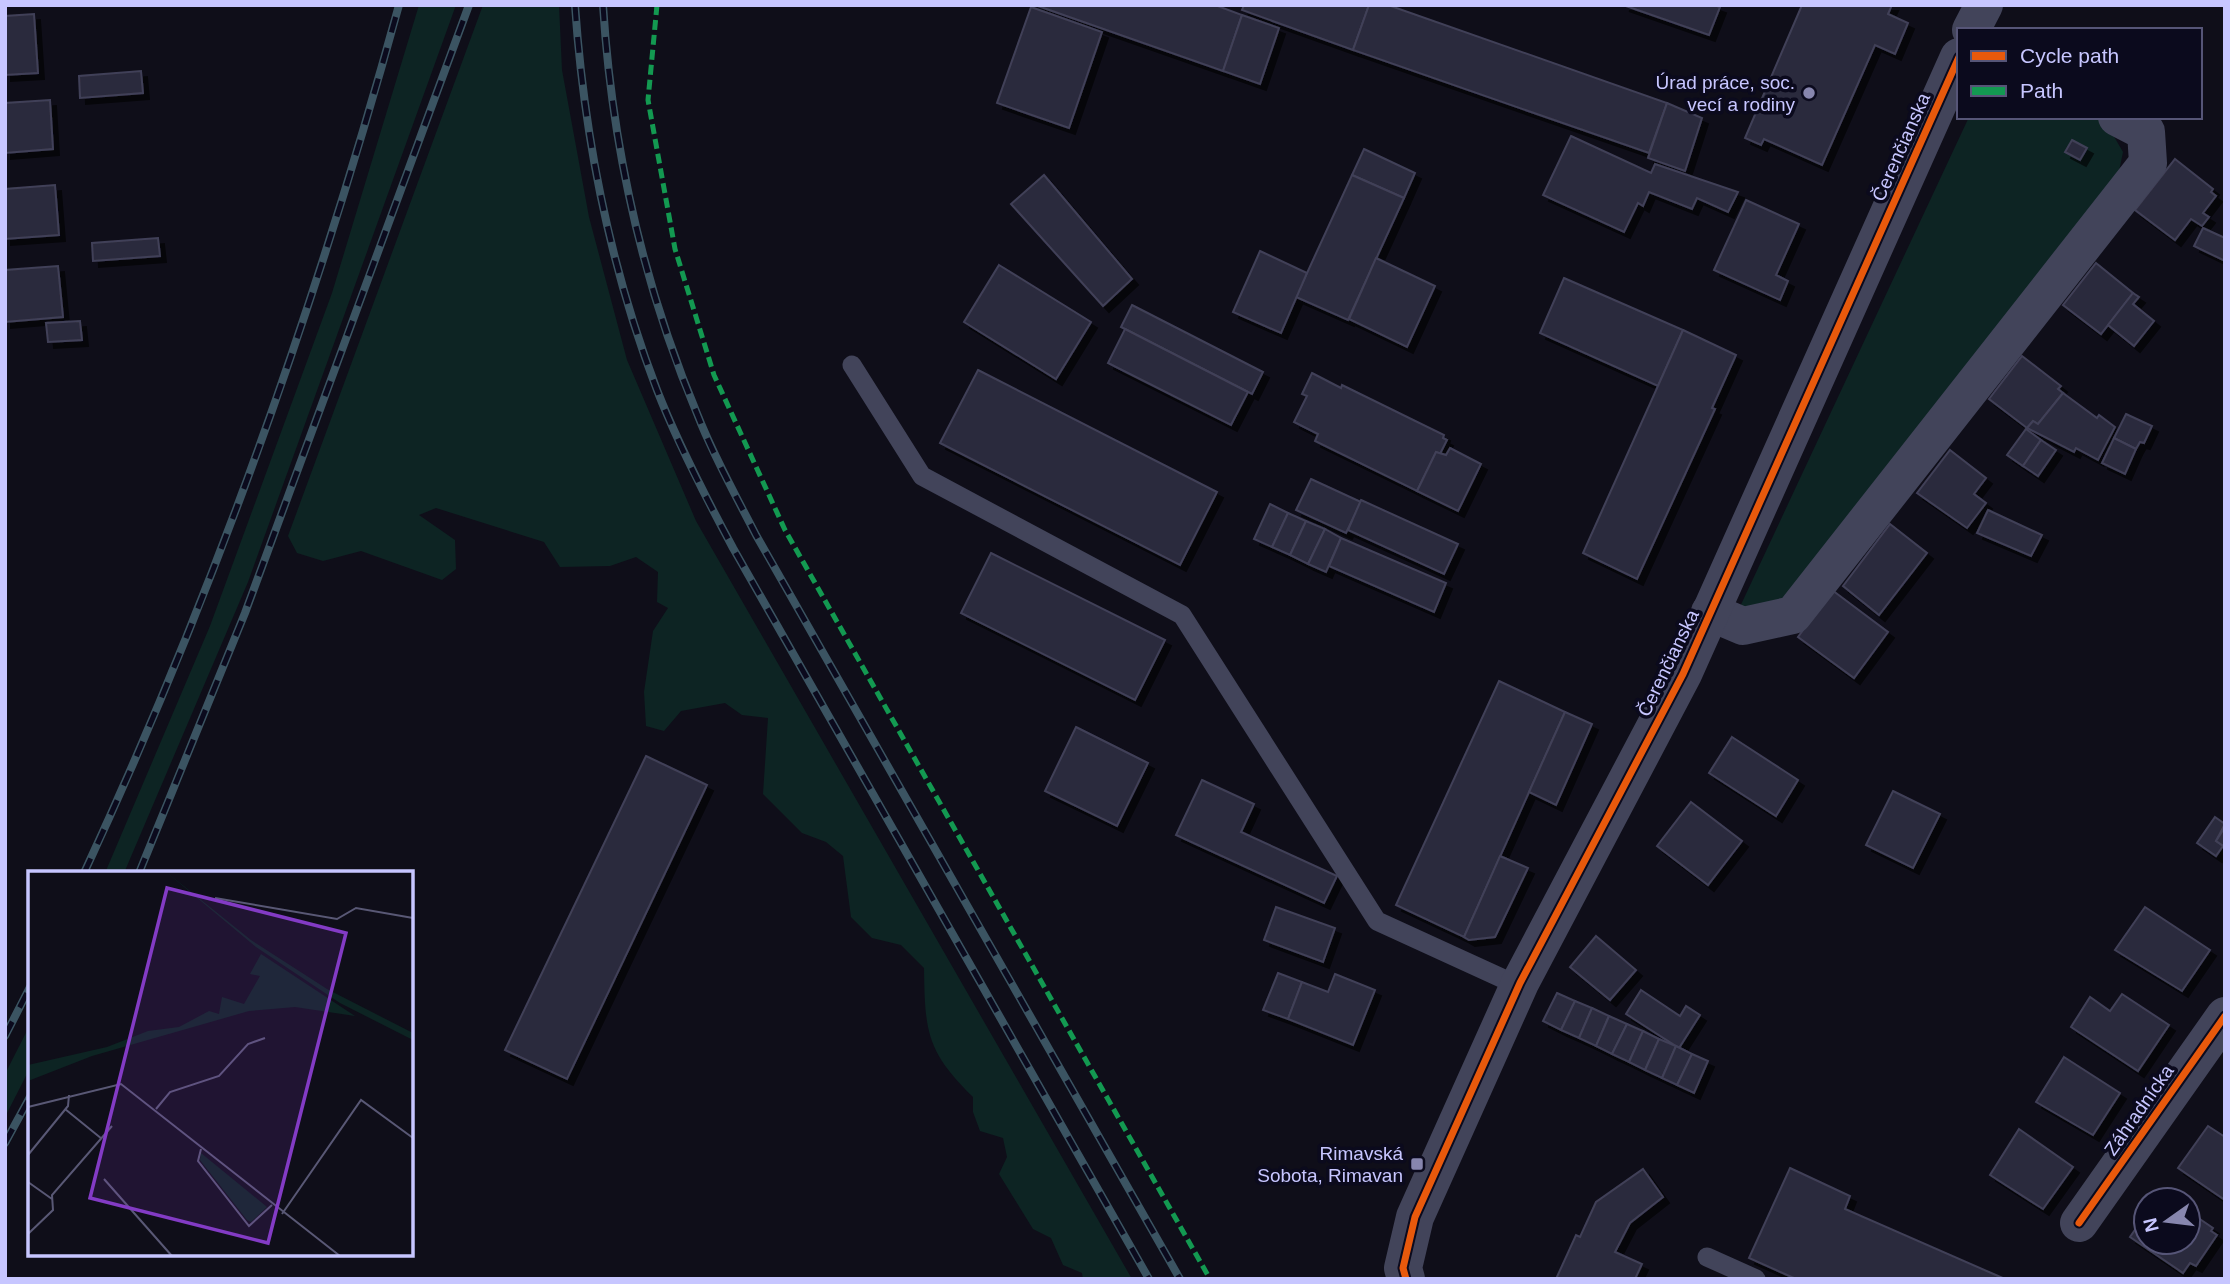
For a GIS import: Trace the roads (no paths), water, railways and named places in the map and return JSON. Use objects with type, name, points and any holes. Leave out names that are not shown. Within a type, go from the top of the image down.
[{"type":"street","points":[[1972,28],[1984,5]]},
{"type":"street","name":"Čerenčianska","points":[[1406,1279],[1404,1268],[1415,1217],[1518,986],[1683,674],[1957,61]]},
{"type":"street","points":[[1710,612],[1743,626],[1793,615],[2148,163],[2146,132],[2121,119]]},
{"type":"street","name":"Záhradnícka","points":[[2079,1223],[2225,1016]]},
{"type":"lane","points":[[852,365],[922,476],[1181,615],[1377,921],[1518,986]]},
{"type":"lane","points":[[1707,1257],[1756,1279]]},
{"type":"railway","points":[[85,871],[177,661],[260,446],[333,227],[399,5]]},
{"type":"railway","points":[[140,871],[245,613],[469,5]]},
{"type":"railway","points":[[575,5],[585,103],[613,249],[640,344],[674,430],[733,548],[1149,1279]]},
{"type":"railway","points":[[603,5],[614,111],[633,215],[678,367],[711,446],[756,535],[1180,1279]]},
{"type":"railway","points":[[5,1036],[28,991]]},
{"type":"railway","points":[[5,1143],[28,1101]]},
{"type":"place","name":"Úrad práce, soc. vecí a rodiny","points":[[1809,93]]},
{"type":"place","name":"Rimavská Sobota, Rimavan","points":[[1417,1164]]}]
